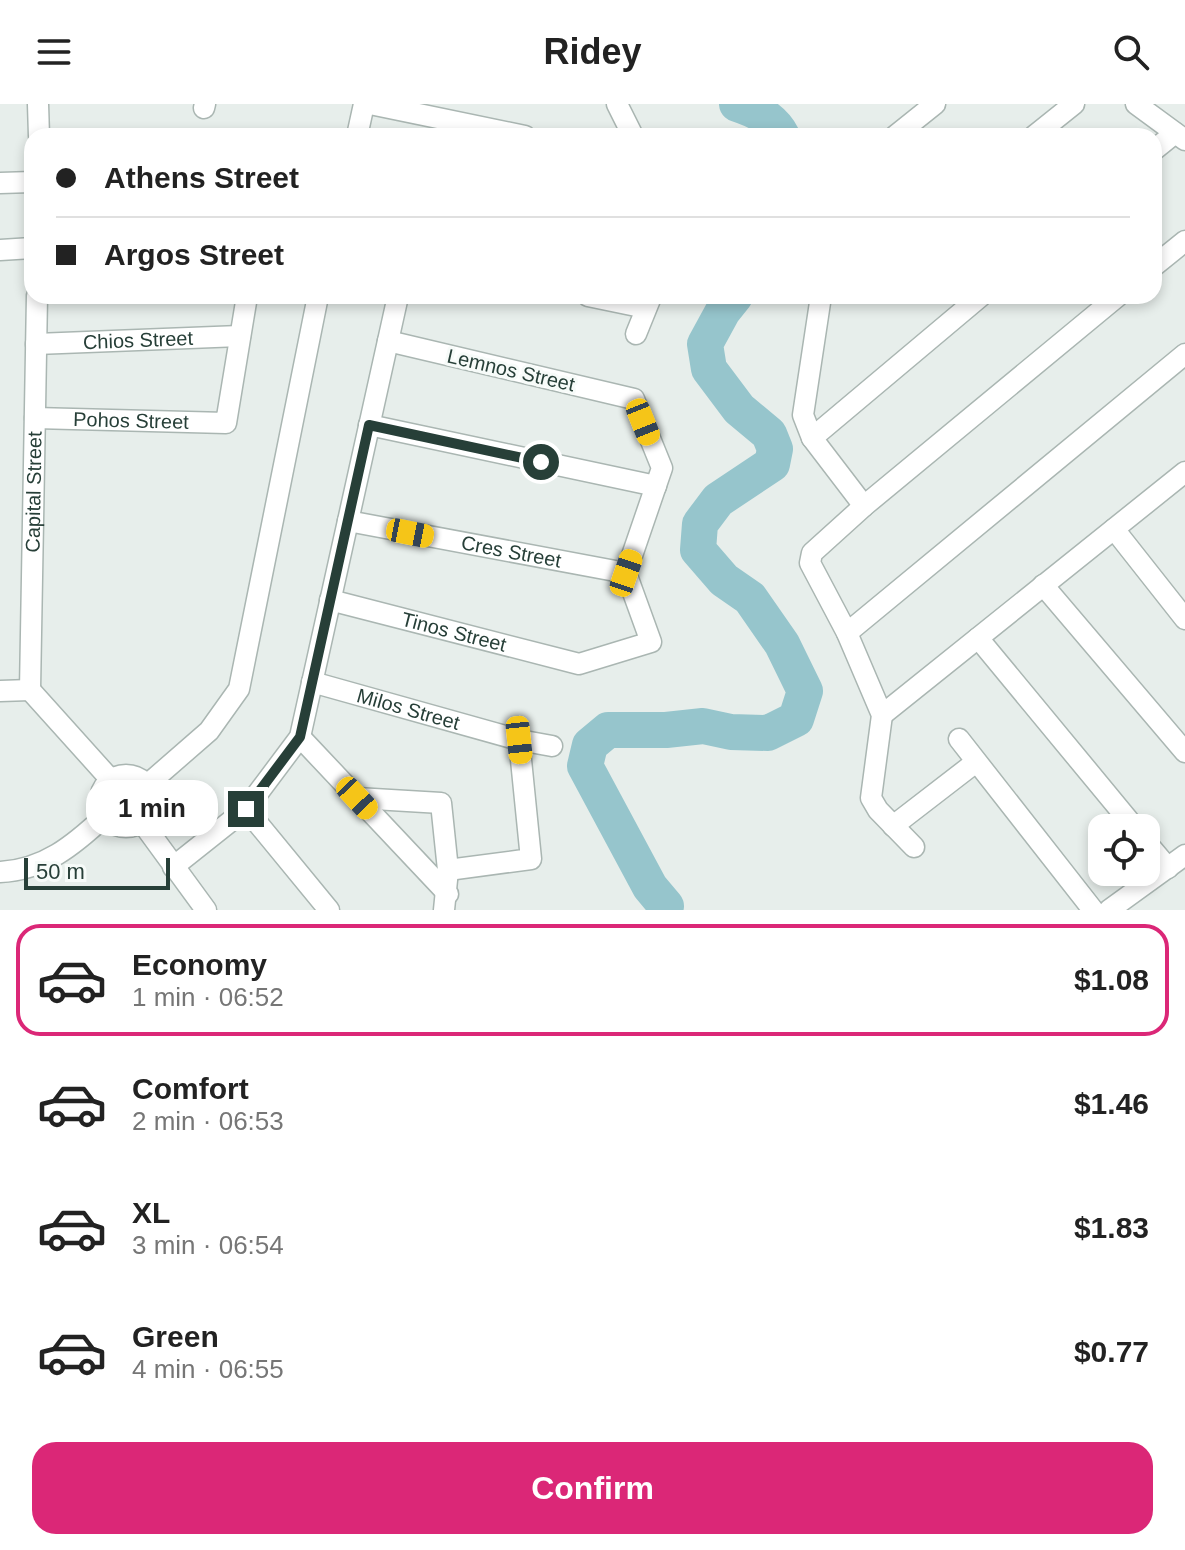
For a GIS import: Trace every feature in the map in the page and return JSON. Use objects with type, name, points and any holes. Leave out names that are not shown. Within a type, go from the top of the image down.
[{"type":"street","points":[[38,104],[39,128]]},
{"type":"street","points":[[360,128],[367,104],[434,127]]},
{"type":"street","points":[[617,104],[629,128]]},
{"type":"street","points":[[905,128],[935,104]]},
{"type":"street","points":[[1044,128],[1074,104]]},
{"type":"street","points":[[1136,104],[1180,136],[1162,146]]},
{"type":"street","points":[[0,183],[24,182]]},
{"type":"street","points":[[1162,260],[1185,241]]},
{"type":"street","points":[[0,250],[24,248]]},
{"type":"street","name":"Capital Street","points":[[30,690],[37,304]]},
{"type":"street","points":[[240,336],[246,304]]},
{"type":"street","points":[[147,785],[209,731],[239,689],[316,304]]},
{"type":"street","points":[[173,867],[246,809],[300,737],[396,304]]},
{"type":"street","points":[[636,334],[648,304]]},
{"type":"street","points":[[823,304],[803,415],[812,438],[864,506]]},
{"type":"street","points":[[812,438],[971,304]]},
{"type":"street","points":[[914,847],[871,798],[882,715],[847,633],[810,563],[812,553],[864,506],[1108,304]]},
{"type":"street","name":"Chios Street","points":[[36,344],[240,336]]},
{"type":"street","name":"Pohos Street","points":[[35,418],[226,423],[240,336]]},
{"type":"street","name":"Lemnos Street","points":[[388,341],[634,399],[662,468],[656,486]]},
{"type":"street","points":[[847,633],[1185,354]]},
{"type":"street","points":[[369,425],[656,486],[626,573]]},
{"type":"street","points":[[882,715],[1185,472]]},
{"type":"street","name":"Cres Street","points":[[348,521],[626,573]]},
{"type":"street","points":[[1114,529],[1185,619]]},
{"type":"street","name":"Tinos Street","points":[[330,600],[579,664],[651,642],[626,573]]},
{"type":"street","points":[[1043,585],[1185,752]]},
{"type":"street","points":[[978,638],[1123,814]]},
{"type":"street","name":"Milos Street","points":[[312,682],[519,740],[552,746]]},
{"type":"street","points":[[0,691],[30,690],[111,780]]},
{"type":"street","points":[[300,737],[446,902]]},
{"type":"street","points":[[959,739],[1093,910]]},
{"type":"street","points":[[448,870],[531,859],[519,740]]},
{"type":"street","points":[[893,826],[976,762]]},
{"type":"street","points":[[126,775],[147,785],[152,801],[147,816],[141,821],[134,825],[118,825],[105,816],[100,801],[105,786],[111,780],[126,775]]},
{"type":"street","points":[[357,798],[441,803],[448,870],[446,902]]},
{"type":"street","points":[[246,809],[329,910]]},
{"type":"street","points":[[0,872],[24,871],[74,845],[105,816]]},
{"type":"street","points":[[141,821],[206,910]]},
{"type":"street","points":[[1109,910],[1185,855]]},
{"type":"street","points":[[1160,859],[1168,868]]},
{"type":"waterway","points":[[737,104],[763,116],[777,128]]},
{"type":"waterway","points":[[666,906],[650,887],[585,766],[590,745],[608,730],[666,730],[703,726],[731,732],[768,733],[796,719],[805,691],[782,644],[750,598],[724,580],[698,550],[700,524],[718,500],[772,464],[775,449],[769,434],[739,409],[709,369],[705,344],[729,304]]},
{"type":"route","points":[[246,809],[300,737],[369,425],[541,462]]}]
